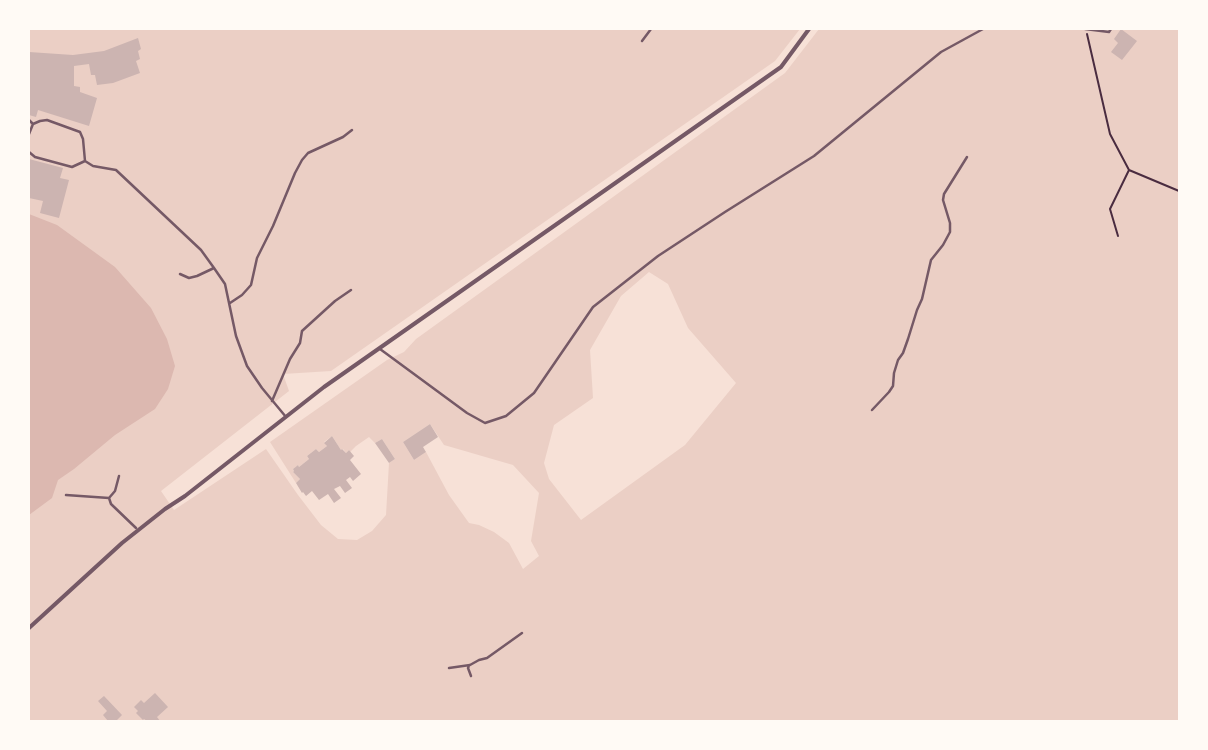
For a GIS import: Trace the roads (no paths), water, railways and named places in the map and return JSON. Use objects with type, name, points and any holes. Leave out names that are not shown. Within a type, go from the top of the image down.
[{"type":"street","points":[[29,628],[122,543],[165,509],[185,496],[324,387],[780,67],[809,29]]},
{"type":"lane","points":[[642,41],[652,29]]},
{"type":"lane","points":[[379,348],[467,413],[485,423],[506,416],[534,393],[593,307],[658,256],[814,156],[941,52],[983,29]]},
{"type":"lane","points":[[1086,29],[1109,32],[1111,29]]},
{"type":"lane","points":[[29,120],[33,124]]},
{"type":"lane","points":[[29,134],[33,124],[47,120],[80,132],[83,139],[85,161]]},
{"type":"lane","points":[[230,303],[242,295],[251,285],[256,258],[266,240],[295,172],[302,160],[308,153],[343,137],[352,130]]},
{"type":"lane","points":[[29,152],[34,157],[72,167],[85,161]]},
{"type":"lane","points":[[872,410],[890,392],[893,386],[896,366],[908,339],[922,299],[931,260],[950,232],[950,223],[943,200],[944,194],[967,157]]},
{"type":"lane","points":[[85,161],[93,166],[116,170],[201,250],[225,284],[236,336],[247,366],[262,388],[286,417]]},
{"type":"lane","points":[[180,274],[188,278],[197,276],[214,268]]},
{"type":"lane","points":[[272,401],[290,359],[300,343],[302,331],[335,301],[351,290]]},
{"type":"lane","points":[[66,496],[108,498],[115,491],[119,476]]},
{"type":"lane","points":[[108,498],[111,504],[136,528]]},
{"type":"lane","points":[[450,668],[470,665],[487,658],[522,633]]},
{"type":"lane","points":[[470,665],[468,668],[471,676]]}]
